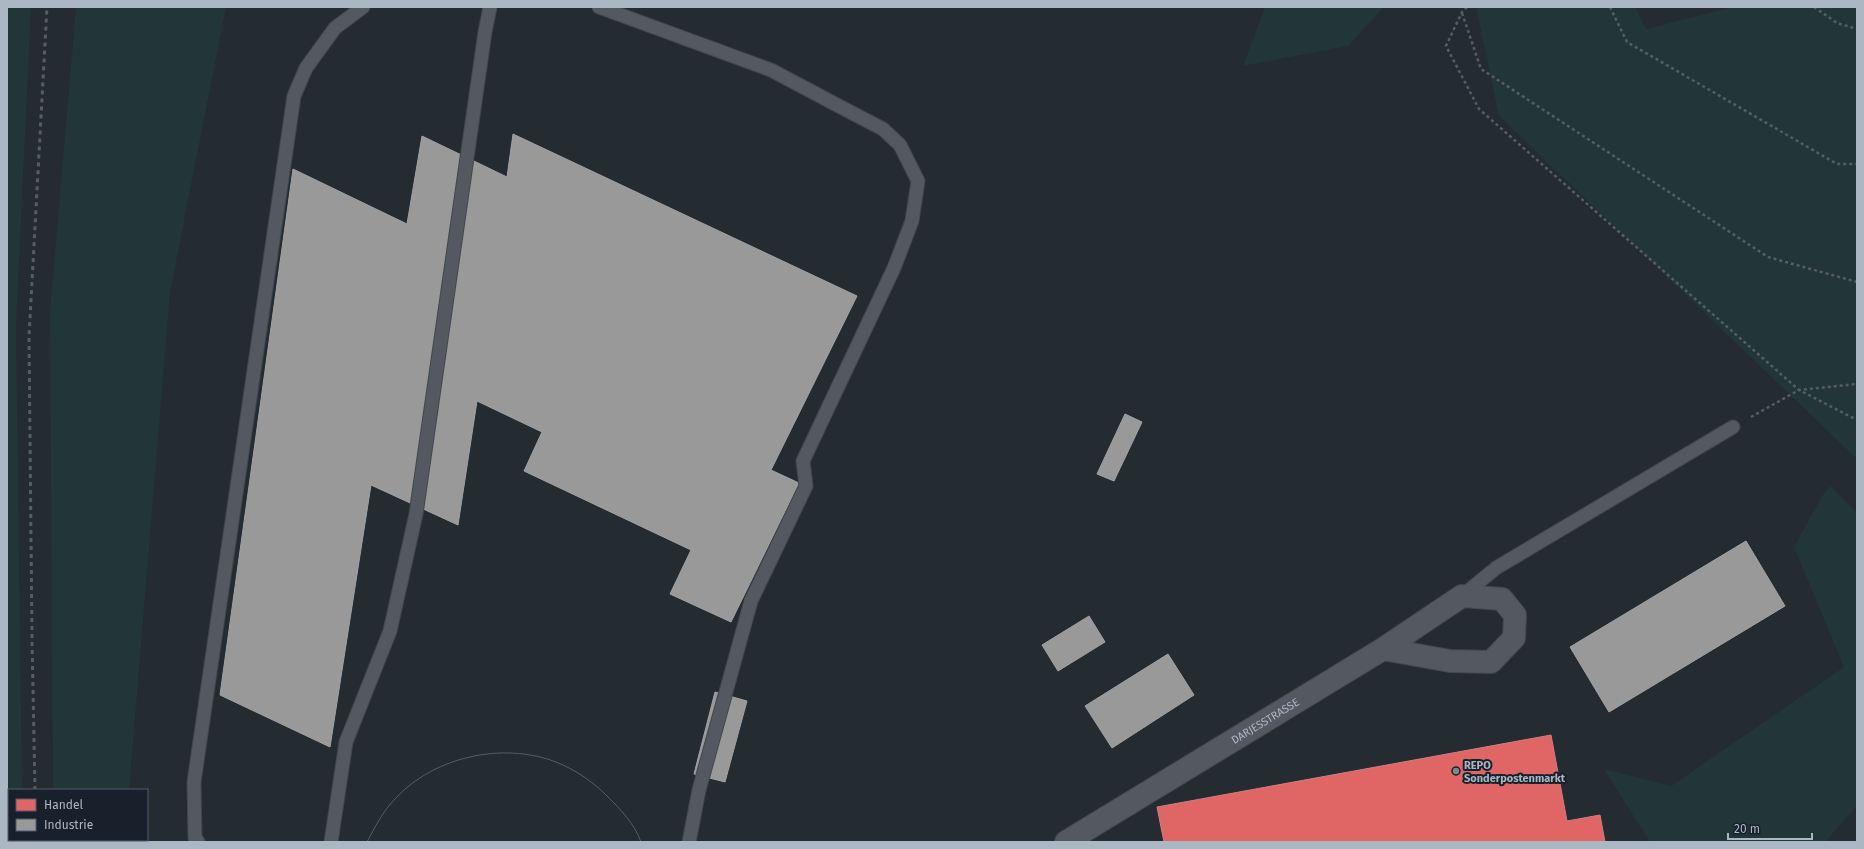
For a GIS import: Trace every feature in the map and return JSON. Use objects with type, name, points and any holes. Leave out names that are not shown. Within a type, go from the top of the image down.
[{"type":"street","name":"DARJESSTRASSE","points":[[1066,842],[1383,649],[1462,596]]},
{"type":"street","points":[[1383,649],[1450,661],[1491,662],[1514,638],[1515,615],[1502,600],[1462,596]]},
{"type":"lane","points":[[198,842],[195,838],[194,782],[294,96],[306,68],[335,28],[363,7]]},
{"type":"lane","points":[[331,842],[346,742],[390,631],[416,514],[485,32],[490,7]]},
{"type":"lane","points":[[599,7],[771,70],[883,129],[900,145],[918,181],[912,221],[894,268],[803,461],[806,486],[751,601],[699,790],[689,842]]},
{"type":"lane","points":[[1462,596],[1496,568],[1733,427]]},
{"type":"path","points":[[1467,7],[1462,12],[1446,46],[1478,108],[1799,390],[1857,420]]},
{"type":"path","points":[[1610,7],[1627,42],[1837,164],[1857,164]]},
{"type":"path","points":[[1814,7],[1837,23],[1857,29]]},
{"type":"path","points":[[1462,12],[1481,69],[1768,257],[1857,282]]},
{"type":"path","points":[[1733,427],[1799,390],[1857,384]]},
{"type":"green space","points":[[7,7],[31,7],[16,326],[22,789],[8,789],[8,841],[23,842],[7,842]]},
{"type":"green space","points":[[76,7],[226,7],[170,292],[129,789],[53,789],[50,312]]},
{"type":"green space","points":[[1265,7],[1384,7],[1348,46],[1243,66]]},
{"type":"green space","points":[[1476,7],[1635,7],[1646,29],[1733,7],[1857,7],[1857,459],[1499,116]]},
{"type":"green space","points":[[1830,486],[1857,513],[1857,806],[1825,842],[1650,842],[1604,769],[1671,786],[1844,667],[1794,547],[1822,496]]},
{"type":"building: Handel","name":"REPO Sonderpostenmarkt","points":[[1551,735],[1567,821],[1600,815],[1605,842],[1164,842],[1157,807]]},
{"type":"building: Industrie","points":[[513,134],[857,296],[771,470],[799,483],[731,622],[670,594],[691,550],[524,471],[542,432],[477,401],[458,525],[371,485],[330,747],[220,695],[293,169],[407,224],[422,136],[507,177]]},
{"type":"building: Industrie","points":[[1125,414],[1142,422],[1114,481],[1097,474]]},
{"type":"building: Industrie","points":[[1746,541],[1785,606],[1609,712],[1570,647]]},
{"type":"building: Industrie","points":[[1089,616],[1105,642],[1058,671],[1042,645]]},
{"type":"building: Industrie","points":[[1168,654],[1194,695],[1112,748],[1085,706]]},
{"type":"building: Industrie","points":[[715,692],[747,701],[725,782],[694,774]]},
{"type":"tram line","points":[[367,842],[387,809],[411,784],[451,762],[474,756],[497,753],[542,757],[563,765],[581,775],[602,791],[622,812],[635,829],[641,842]]},
{"type":"railway","points":[[35,789],[29,337],[47,7]]},
{"type":"place","name":"REPO Sonderpostenmarkt","points":[[1456,771]]}]
